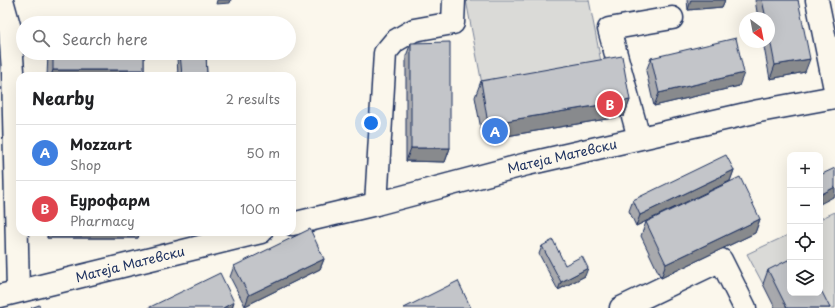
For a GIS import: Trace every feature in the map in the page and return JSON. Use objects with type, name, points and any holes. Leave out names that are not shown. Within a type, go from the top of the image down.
[{"type":"street","points":[[2,0],[10,29],[16,99]]},
{"type":"street","points":[[376,204],[385,53],[394,41],[414,30],[453,23],[454,0]]},
{"type":"street","points":[[817,0],[835,89]]},
{"type":"street","points":[[639,138],[609,30],[672,18]]},
{"type":"street","name":"Матеја Матевски","points":[[296,223],[376,204],[527,164],[759,111],[835,97]]},
{"type":"street","points":[[9,294],[16,213]]},
{"type":"street","name":"Матеја Матевски","points":[[9,294],[217,237]]},
{"type":"street","points":[[621,308],[721,260],[745,308]]},
{"type":"shaded area","points":[[466,0],[589,0],[601,62],[482,84]]},
{"type":"shaded area","points":[[835,212],[835,308],[818,308],[820,296],[823,296],[823,218]]},
{"type":"shaded area","points":[[787,235],[787,272],[763,284],[747,254]]},
{"type":"building","points":[[762,0],[798,0],[810,59],[775,65],[772,48],[775,48],[775,12],[765,12]]},
{"type":"building","points":[[736,38],[744,73],[659,93],[651,58]]},
{"type":"building","points":[[450,42],[450,148],[411,148],[411,43]]},
{"type":"building","points":[[622,56],[630,100],[488,124],[481,81]]},
{"type":"building","points":[[53,60],[144,60],[144,70],[53,70]]},
{"type":"building","points":[[181,60],[206,60],[207,72],[182,72]]},
{"type":"building","points":[[726,155],[734,170],[640,215],[633,200]]},
{"type":"building","points":[[835,168],[835,187],[823,193],[823,188],[823,174]]},
{"type":"building","points":[[740,177],[760,219],[666,264],[646,222]]},
{"type":"building","points":[[310,229],[324,259],[249,295],[234,266]]},
{"type":"building","points":[[553,240],[565,265],[582,256],[588,268],[561,282],[542,246]]},
{"type":"building","points":[[787,260],[787,296],[823,296],[823,294],[830,308],[787,308],[768,270]]},
{"type":"building","points":[[220,273],[234,302],[223,308],[148,308]]},
{"type":"building","points":[[458,281],[471,308],[404,308]]},
{"type":"building","points":[[39,305],[40,308],[31,308]]},
{"type":"place","name":"Еурофарм","points":[[610,104]]},
{"type":"place","name":"Mozzart","points":[[495,131]]}]
